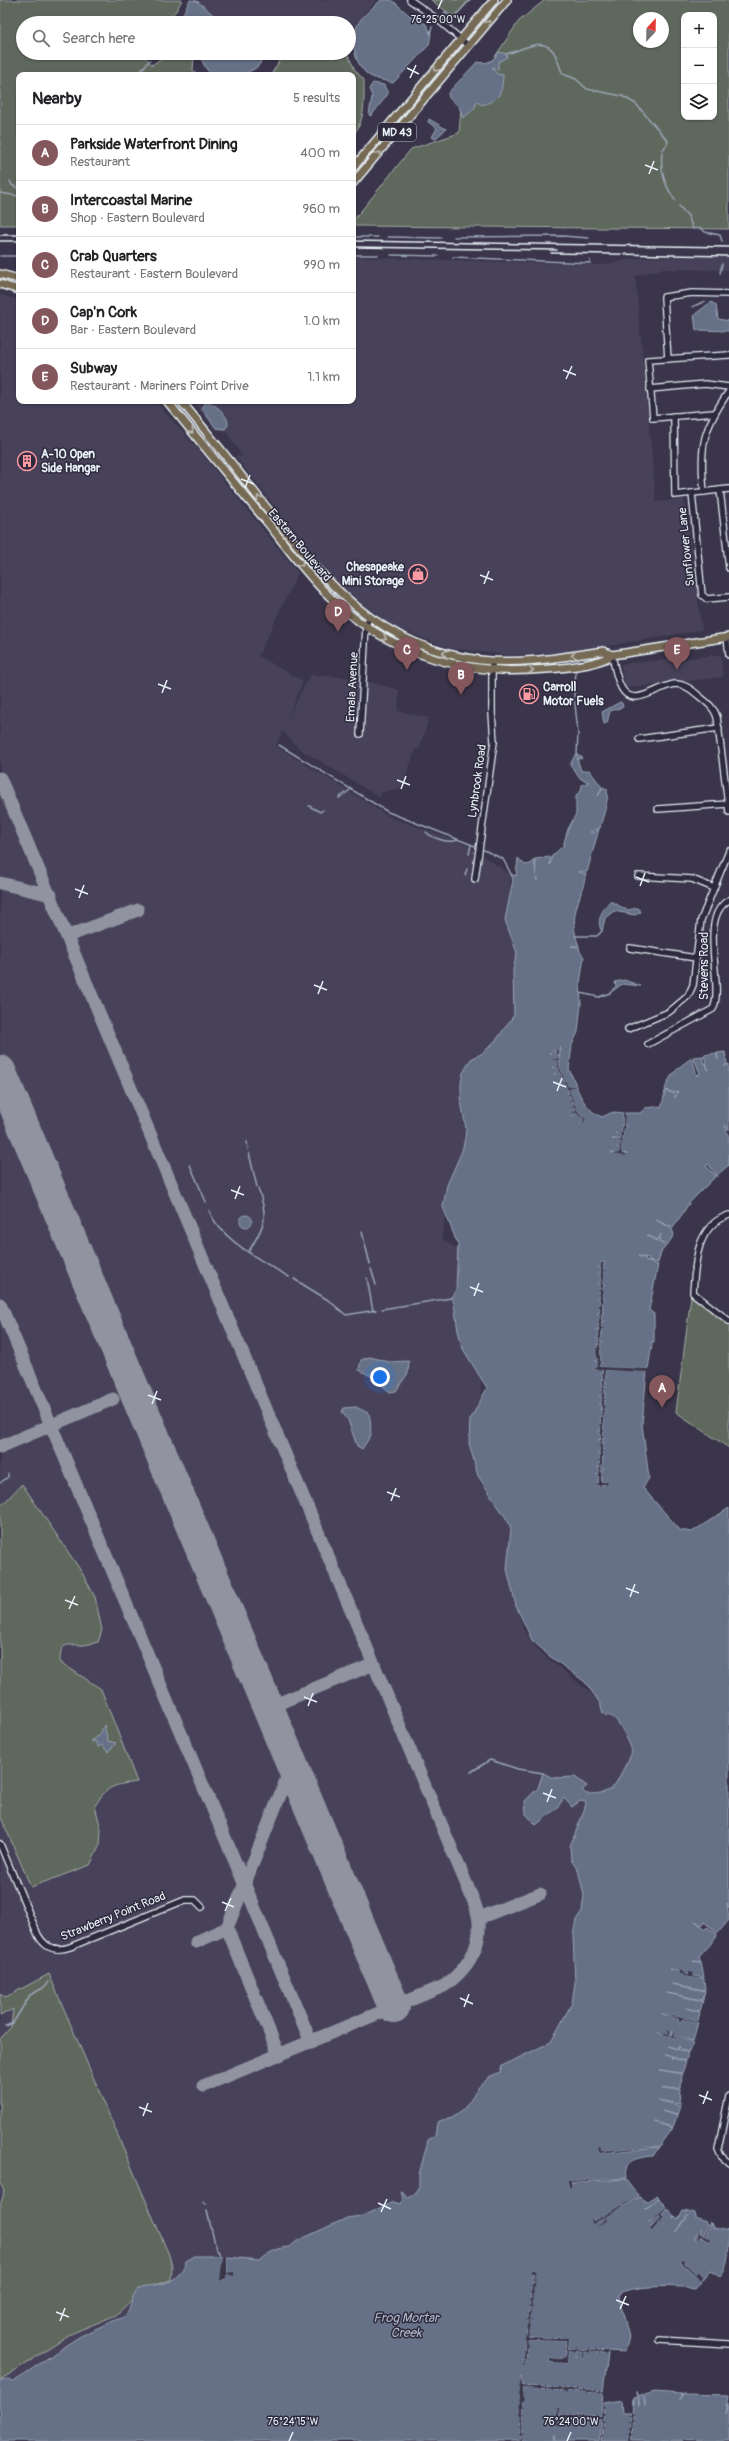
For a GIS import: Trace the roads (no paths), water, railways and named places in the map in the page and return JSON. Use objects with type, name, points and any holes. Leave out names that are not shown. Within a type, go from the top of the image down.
[{"type":"main road","name":"MD 43","points":[[356,164],[494,0]]},
{"type":"main road","name":"MD 43","points":[[356,180],[507,0]]},
{"type":"main road","points":[[0,274],[16,278]]},
{"type":"main road","points":[[0,284],[16,289]]},
{"type":"main road","name":"Eastern Boulevard","points":[[169,404],[319,585],[341,607],[366,626],[392,642],[421,655],[454,665],[492,670],[551,668],[604,660],[612,655],[728,637]]},
{"type":"main road","name":"Eastern Boulevard","points":[[183,404],[321,573],[345,598],[369,617],[404,638],[435,650],[492,661],[530,661],[603,651],[612,655]]},
{"type":"street","points":[[410,0],[469,46]]},
{"type":"street","points":[[668,359],[664,297],[692,294],[729,294]]},
{"type":"street","points":[[714,413],[653,418],[648,360],[729,355]]},
{"type":"street","points":[[650,389],[705,384],[729,387]]},
{"type":"street","points":[[704,492],[703,444],[714,413],[729,391]]},
{"type":"street","points":[[674,416],[675,495],[729,489]]},
{"type":"street","points":[[720,490],[726,520],[729,568]]},
{"type":"street","name":"Sunflower Lane","points":[[692,493],[702,594],[707,599],[729,597]]},
{"type":"street","name":"Emala Avenue","points":[[360,734],[366,626],[369,617]]},
{"type":"street","points":[[728,637],[729,655]]},
{"type":"street","points":[[612,655],[618,682],[624,691],[634,696],[644,697],[672,684],[685,686],[713,708],[719,728],[729,812]]},
{"type":"street","name":"Lynbrook Road","points":[[475,879],[494,742],[492,661]]},
{"type":"street","points":[[639,739],[719,728]]},
{"type":"street","points":[[658,809],[728,804]]},
{"type":"street","points":[[628,1029],[659,1018],[684,1001],[693,985],[701,920],[729,851]]},
{"type":"street","points":[[638,876],[692,879],[714,888]]},
{"type":"street","name":"Stevens Road","points":[[648,1044],[713,1009],[716,996],[713,932],[721,908],[729,900]]},
{"type":"street","points":[[630,948],[696,958]]},
{"type":"street","points":[[729,1215],[716,1221],[702,1240],[696,1258],[693,1293],[729,1321]]},
{"type":"street","name":"Strawberry Point Road","points":[[0,1844],[38,1934],[44,1944],[51,1948],[60,1950],[70,1947],[185,1900],[195,1900],[202,1907]]},
{"type":"street","points":[[729,2096],[718,2145],[720,2156],[729,2163]]},
{"type":"street","points":[[659,2340],[729,2344]]},
{"type":"water","points":[[190,0],[197,1],[215,16],[181,16]]},
{"type":"water","points":[[381,0],[392,0],[409,15],[426,24],[431,34],[429,45],[393,83],[374,78],[365,72],[357,60],[356,28],[361,19]]},
{"type":"water","points":[[499,52],[506,54],[507,57],[498,62],[498,70],[493,67],[492,68],[497,74],[503,75],[502,87],[499,95],[493,100],[482,105],[477,102],[474,109],[463,118],[459,106],[449,98],[448,93],[477,62],[490,62]]},
{"type":"water","points":[[202,60],[260,60],[261,62],[253,70],[248,72],[209,72]]},
{"type":"water","points":[[373,83],[384,85],[388,94],[371,116],[369,115],[372,96],[369,89]]},
{"type":"water","points":[[429,119],[446,129],[435,139],[432,137],[437,128],[428,122]]},
{"type":"water","points":[[711,302],[716,305],[718,319],[729,321],[729,331],[696,330],[694,315]]},
{"type":"water","points":[[205,404],[212,404],[221,410],[228,421],[228,425],[225,429],[216,428],[202,409]]},
{"type":"water","points":[[620,702],[622,703],[623,707],[610,711],[607,723],[604,724],[602,712]]},
{"type":"water","name":"Frog Mortar Creek","points":[[575,755],[582,757],[581,759],[577,758],[581,771],[589,770],[602,787],[598,796],[603,787],[607,789],[607,794],[600,828],[590,832],[593,833],[599,829],[587,872],[579,872],[586,874],[576,909],[574,926],[579,946],[571,946],[579,947],[580,952],[584,957],[580,983],[581,1004],[578,1032],[572,1045],[569,1069],[576,1085],[568,1088],[559,1066],[560,1046],[559,1053],[553,1053],[553,1050],[552,1053],[549,1053],[559,1054],[558,1066],[552,1067],[558,1067],[560,1071],[554,1074],[560,1072],[576,1110],[572,1116],[577,1112],[584,1120],[580,1125],[586,1120],[577,1110],[569,1089],[576,1086],[580,1096],[589,1108],[597,1115],[602,1117],[613,1112],[623,1113],[623,1126],[620,1126],[622,1127],[622,1133],[615,1133],[622,1134],[621,1140],[612,1139],[621,1141],[620,1146],[617,1147],[620,1147],[620,1154],[621,1148],[623,1149],[621,1147],[624,1127],[627,1126],[624,1126],[624,1113],[640,1113],[645,1108],[662,1106],[665,1091],[675,1094],[675,1098],[678,1091],[675,1093],[665,1090],[675,1071],[683,1064],[692,1058],[697,1076],[700,1073],[693,1057],[703,1056],[703,1063],[706,1063],[708,1070],[704,1055],[716,1053],[718,1060],[717,1053],[725,1052],[727,1064],[724,1066],[729,1064],[729,1130],[725,1125],[729,1138],[729,1165],[717,1175],[718,1177],[708,1164],[706,1166],[716,1176],[690,1202],[673,1228],[656,1220],[672,1229],[674,1235],[667,1245],[659,1241],[661,1234],[658,1240],[647,1235],[666,1246],[661,1252],[658,1263],[648,1261],[649,1258],[638,1256],[646,1259],[646,1261],[658,1265],[649,1310],[654,1314],[654,1342],[651,1342],[652,1344],[648,1369],[599,1367],[600,1362],[602,1362],[600,1361],[600,1356],[602,1355],[600,1355],[600,1349],[602,1349],[600,1348],[600,1342],[601,1336],[603,1335],[601,1335],[601,1321],[604,1321],[601,1320],[601,1314],[604,1313],[602,1313],[602,1307],[604,1307],[602,1306],[602,1300],[605,1299],[602,1299],[603,1285],[605,1285],[602,1284],[603,1278],[605,1278],[603,1277],[603,1264],[606,1263],[601,1263],[601,1266],[598,1267],[601,1267],[601,1274],[598,1274],[601,1275],[601,1282],[598,1283],[601,1283],[600,1290],[598,1291],[601,1291],[600,1313],[597,1313],[600,1314],[599,1321],[597,1321],[599,1322],[599,1329],[596,1330],[599,1330],[599,1337],[596,1338],[599,1338],[599,1345],[596,1345],[598,1346],[596,1353],[598,1360],[595,1361],[598,1361],[597,1367],[593,1369],[603,1370],[603,1373],[600,1373],[603,1374],[602,1395],[599,1396],[602,1396],[602,1402],[599,1403],[602,1403],[602,1410],[599,1410],[602,1411],[601,1417],[599,1417],[601,1418],[601,1432],[598,1432],[601,1433],[601,1440],[600,1453],[597,1454],[600,1454],[600,1468],[597,1468],[600,1469],[599,1475],[596,1475],[599,1476],[599,1483],[596,1483],[601,1487],[601,1484],[607,1484],[607,1482],[601,1482],[601,1476],[603,1476],[601,1475],[601,1470],[604,1469],[601,1469],[602,1463],[604,1462],[602,1462],[602,1457],[604,1457],[602,1456],[602,1444],[605,1443],[602,1443],[602,1438],[605,1438],[603,1437],[603,1425],[605,1425],[603,1424],[603,1412],[604,1400],[606,1400],[604,1399],[604,1394],[607,1394],[604,1393],[604,1388],[607,1387],[604,1387],[605,1382],[607,1382],[604,1381],[605,1376],[607,1376],[605,1375],[605,1370],[647,1371],[642,1424],[649,1478],[643,1488],[680,1530],[692,1532],[729,1508],[729,1908],[727,1903],[729,1920],[718,1933],[704,1922],[701,1925],[695,1921],[705,1929],[707,1927],[717,1934],[716,1938],[699,1957],[704,1978],[693,1976],[693,1973],[686,1975],[682,1971],[670,1969],[679,1971],[685,1976],[704,1979],[705,1990],[672,1984],[705,1991],[703,2000],[667,1993],[703,2001],[700,2011],[686,2008],[700,2012],[698,2021],[662,2014],[679,2019],[679,2022],[681,2022],[682,2019],[698,2022],[693,2041],[673,2036],[673,2031],[672,2036],[669,2035],[668,2031],[668,2035],[658,2033],[693,2042],[689,2052],[681,2050],[679,2046],[678,2049],[668,2046],[688,2053],[686,2061],[672,2057],[671,2060],[673,2058],[686,2062],[682,2073],[660,2070],[682,2074],[681,2088],[662,2089],[681,2089],[680,2104],[658,2100],[680,2106],[677,2115],[662,2111],[677,2116],[673,2127],[654,2122],[673,2128],[660,2146],[601,2151],[598,2147],[599,2153],[659,2147],[653,2156],[637,2159],[629,2163],[626,2178],[569,2181],[569,2187],[571,2182],[626,2179],[639,2196],[601,2217],[599,2216],[600,2218],[594,2221],[593,2219],[593,2223],[640,2197],[646,2202],[657,2195],[659,2197],[645,2209],[659,2198],[666,2207],[649,2222],[659,2215],[662,2217],[650,2227],[659,2221],[665,2226],[660,2220],[664,2217],[661,2214],[667,2208],[674,2216],[673,2219],[675,2217],[678,2220],[683,2211],[689,2212],[676,2233],[691,2212],[695,2213],[696,2218],[706,2222],[706,2224],[708,2225],[710,2222],[703,2236],[700,2234],[701,2230],[700,2229],[693,2239],[700,2230],[696,2241],[699,2236],[710,2241],[710,2239],[705,2236],[711,2223],[713,2228],[729,2231],[729,2250],[727,2263],[720,2277],[710,2271],[695,2289],[683,2287],[652,2287],[621,2292],[619,2297],[629,2337],[625,2352],[568,2349],[569,2339],[527,2337],[534,2269],[523,2365],[526,2358],[527,2339],[567,2340],[566,2356],[561,2359],[550,2358],[550,2362],[567,2363],[568,2350],[575,2350],[575,2358],[576,2350],[582,2351],[583,2359],[583,2351],[608,2353],[603,2391],[522,2386],[521,2377],[521,2441],[0,2441],[0,2382],[2,2379],[13,2381],[79,2337],[114,2320],[124,2317],[129,2310],[138,2289],[168,2282],[178,2275],[183,2269],[186,2261],[195,2256],[223,2256],[222,2280],[226,2280],[227,2274],[233,2274],[227,2273],[227,2257],[260,2260],[274,2251],[290,2247],[297,2241],[347,2218],[362,2216],[393,2202],[401,2204],[403,2200],[401,2191],[408,2198],[413,2196],[419,2188],[419,2175],[428,2140],[435,2136],[437,2123],[452,2118],[464,2109],[479,2086],[486,2081],[488,2077],[500,2072],[502,2066],[551,2042],[572,2003],[575,1983],[573,1935],[576,1920],[582,1911],[584,1895],[578,1870],[571,1860],[570,1846],[582,1817],[586,1802],[580,1801],[572,1807],[564,1798],[557,1808],[536,1825],[526,1814],[525,1801],[538,1788],[543,1773],[553,1778],[575,1777],[587,1786],[582,1790],[586,1794],[596,1794],[608,1790],[619,1778],[630,1757],[631,1750],[629,1743],[618,1723],[611,1716],[603,1713],[600,1703],[585,1682],[548,1655],[532,1640],[516,1606],[507,1569],[511,1529],[508,1521],[478,1476],[469,1443],[470,1420],[487,1388],[463,1349],[458,1331],[454,1303],[451,1297],[456,1290],[458,1245],[443,1207],[447,1185],[462,1151],[465,1138],[466,1129],[461,1102],[461,1083],[463,1073],[471,1059],[483,1053],[497,1039],[514,1015],[513,970],[517,953],[505,920],[513,880],[511,874],[516,876],[518,858],[525,865],[531,864],[534,859],[537,881],[535,859],[550,857],[550,865],[552,856],[563,846],[568,829],[576,814],[576,795],[581,791],[582,785],[589,782],[581,779],[570,765]],"holes":[[[683,2259],[684,2263],[696,2274],[698,2272],[703,2276],[700,2279],[681,2263]]]},
{"type":"water","points":[[610,901],[627,910],[638,908],[641,912],[635,915],[614,911],[605,918],[602,931],[599,924],[601,915]]},
{"type":"water","points":[[624,980],[641,986],[622,984],[610,993],[616,986],[615,982]]},
{"type":"water","points":[[244,1215],[248,1215],[252,1221],[248,1227],[244,1227],[240,1223],[240,1219]]},
{"type":"water","points":[[370,1357],[389,1362],[409,1361],[408,1373],[396,1391],[390,1392],[371,1376],[359,1370],[361,1360]]},
{"type":"water","points":[[356,1407],[368,1413],[370,1421],[371,1435],[362,1449],[357,1446],[348,1420],[342,1412],[344,1408]]},
{"type":"water","points":[[104,1725],[108,1741],[116,1743],[108,1752],[102,1745],[98,1747],[96,1742],[90,1741],[100,1735]]},
{"type":"water","points":[[522,2388],[603,2393],[601,2416],[578,2415],[578,2413],[577,2415],[560,2415],[559,2409],[558,2425],[560,2416],[601,2418],[599,2441],[555,2441],[554,2435],[553,2441],[522,2441]]},
{"type":"water","points":[[655,2392],[681,2394],[680,2400],[682,2394],[729,2395],[726,2414],[729,2403],[729,2441],[631,2440],[633,2398],[634,2404],[634,2397],[638,2396],[639,2406],[639,2395],[643,2395],[645,2406],[645,2395]]},
{"type":"water","points":[[622,2400],[623,2413],[630,2413],[629,2441],[601,2441],[604,2403]]},
{"type":"waterway","points":[[444,13],[445,12],[450,17],[457,14],[470,0]]},
{"type":"waterway","points":[[430,33],[432,27]]},
{"type":"waterway","points":[[506,54],[531,46],[543,45],[553,51],[563,74],[576,79],[587,89],[622,96],[636,104],[668,141],[662,152],[662,171],[668,189],[675,200]]},
{"type":"waterway","points":[[140,72],[150,60]]},
{"type":"waterway","points":[[10,181],[12,185],[16,187]]},
{"type":"waterway","points":[[0,193],[16,196]]},
{"type":"waterway","points":[[679,206],[688,216],[693,229],[701,228],[705,232],[720,235],[722,241]]},
{"type":"waterway","points":[[454,237],[563,236],[589,238]]},
{"type":"waterway","points":[[356,237],[378,237]]},
{"type":"waterway","points":[[388,237],[441,238]]},
{"type":"waterway","points":[[356,255],[378,255]]},
{"type":"waterway","points":[[391,255],[438,256]]},
{"type":"waterway","points":[[0,256],[16,256]]},
{"type":"waterway","points":[[453,257],[590,263],[590,260]]},
{"type":"waterway","points":[[720,273],[722,264]]},
{"type":"waterway","points":[[692,307],[705,301]]},
{"type":"waterway","name":"Frog Mortar Creek","points":[[576,671],[574,695],[578,732],[577,755]]},
{"type":"waterway","points":[[279,745],[388,812],[475,846]]},
{"type":"waterway","points":[[339,798],[350,790]]},
{"type":"waterway","points":[[309,806],[320,812],[323,810]]},
{"type":"waterway","points":[[426,832],[441,840],[457,840]]},
{"type":"waterway","points":[[469,854],[471,845]]},
{"type":"waterway","name":"Frog Mortar Creek","points":[[484,850],[503,859],[511,874]]},
{"type":"waterway","points":[[465,875],[467,869]]},
{"type":"waterway","points":[[575,936],[597,936],[602,931]]},
{"type":"waterway","points":[[580,993],[599,997],[610,993]]},
{"type":"waterway","points":[[247,1142],[248,1149]]},
{"type":"waterway","points":[[249,1153],[257,1187]]},
{"type":"waterway","points":[[190,1165],[206,1202]]},
{"type":"waterway","points":[[249,1251],[259,1234],[264,1221],[263,1207],[258,1189]]},
{"type":"waterway","points":[[209,1210],[214,1221],[232,1240],[255,1257],[289,1277]]},
{"type":"waterway","points":[[362,1232],[370,1264]]},
{"type":"waterway","points":[[371,1269],[376,1285]]},
{"type":"waterway","points":[[367,1278],[373,1311]]},
{"type":"waterway","points":[[294,1279],[328,1300],[346,1315],[376,1310]]},
{"type":"waterway","points":[[382,1309],[451,1298]]},
{"type":"waterway","points":[[0,1483],[8,1477],[8,1474]]},
{"type":"waterway","name":"Frog Mortar Creek","points":[[471,1772],[490,1760],[518,1769],[543,1773]]},
{"type":"waterway","points":[[6,2026],[13,2023],[30,1995],[43,1988],[49,1982]]},
{"type":"waterway","points":[[207,2211],[216,2248],[221,2256]]},
{"type":"railway","points":[[0,235],[16,235]]},
{"type":"railway","points":[[0,241],[16,241]]},
{"type":"railway","points":[[356,241],[729,247]]},
{"type":"railway","points":[[356,247],[557,250]]},
{"type":"railway","points":[[551,253],[729,256]]},
{"type":"place","name":"A-10 Open Side Hangar","points":[[27,461]]},
{"type":"place","name":"Chesapeake Mini Storage","points":[[418,574]]},
{"type":"place","name":"Cap'n Cork","points":[[338,632]]},
{"type":"place","name":"Crab Quarters","points":[[407,670]]},
{"type":"place","name":"Subway","points":[[677,670]]},
{"type":"place","name":"Carroll Motor Fuels","points":[[529,694]]},
{"type":"place","name":"Intercoastal Marine","points":[[461,695]]},
{"type":"place","name":"Parkside Waterfront Dining","points":[[662,1408]]}]
